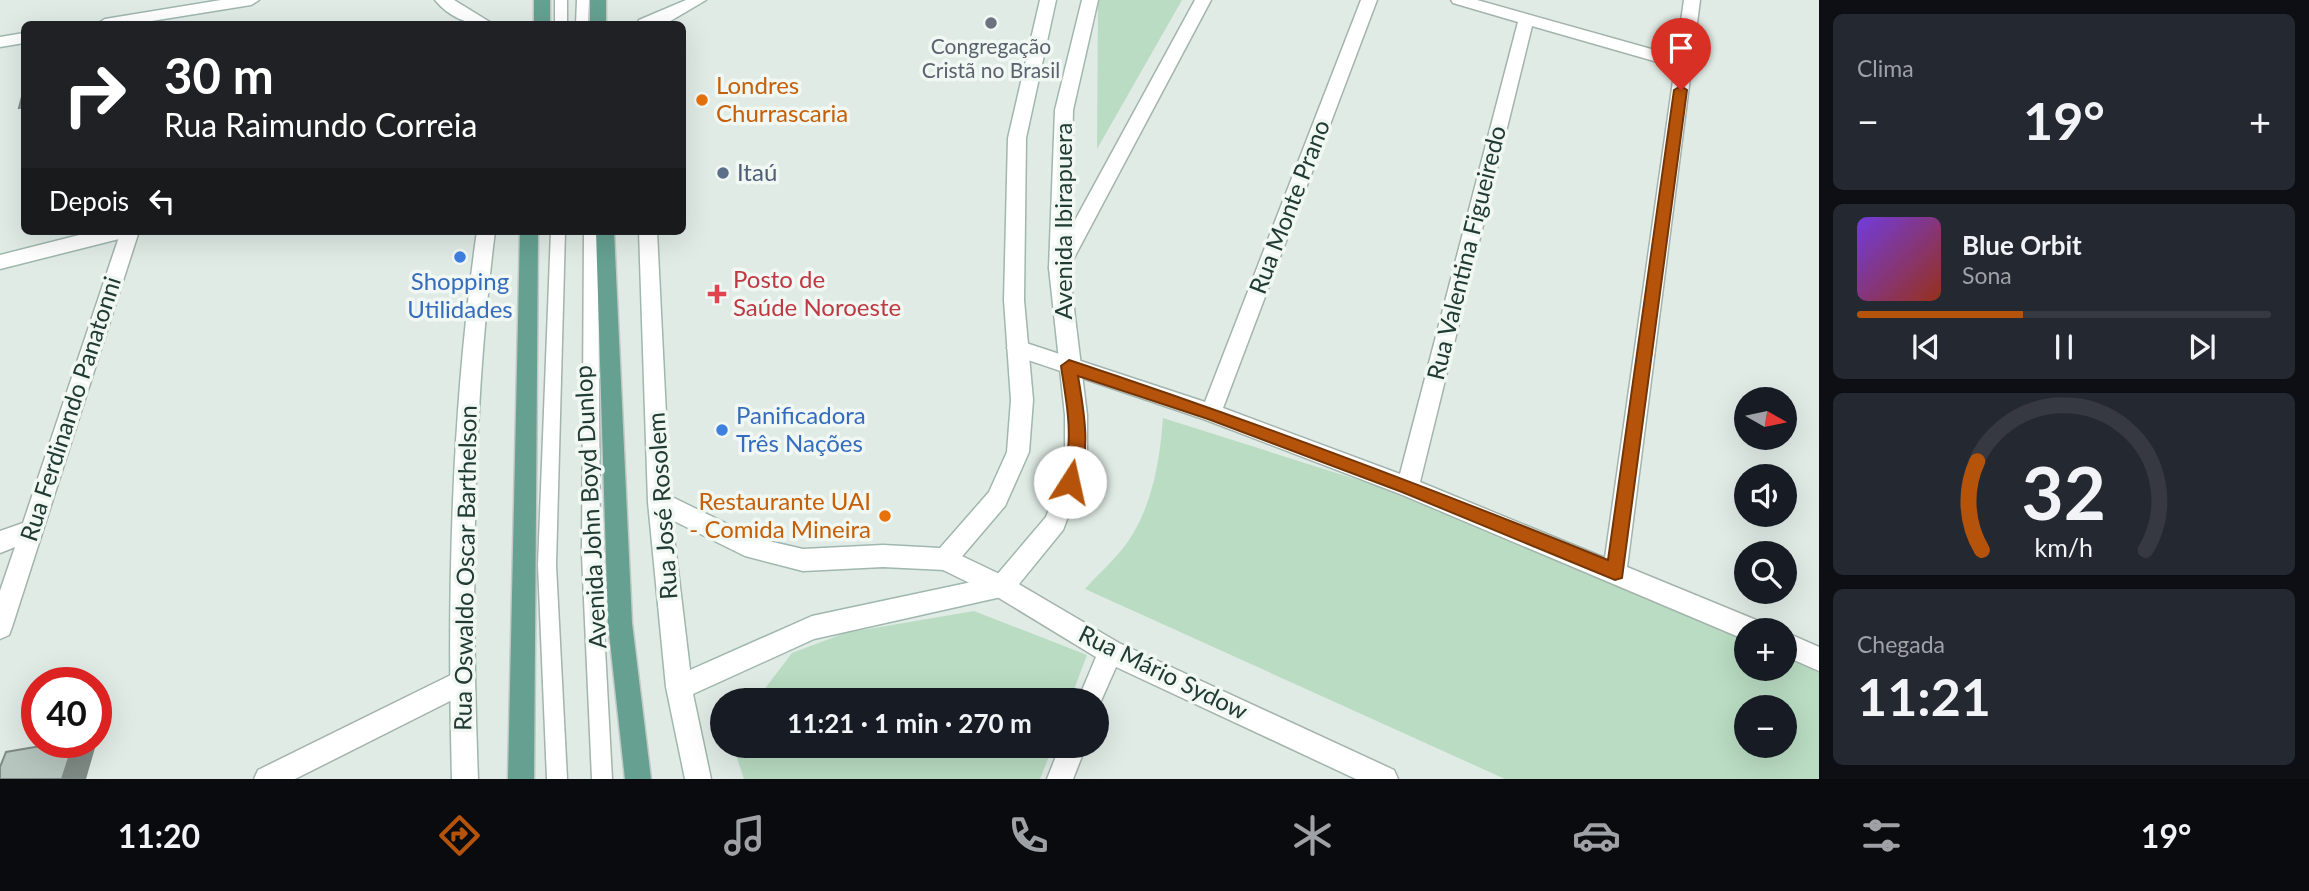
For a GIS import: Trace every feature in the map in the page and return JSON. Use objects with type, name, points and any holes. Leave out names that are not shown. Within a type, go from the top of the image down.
[{"type":"main road","points":[[542,0],[542,21]]},
{"type":"main road","points":[[598,0],[598,21]]},
{"type":"main road","points":[[521,779],[529,235]]},
{"type":"main road","name":"Avenida John Boyd Dunlop","points":[[605,235],[620,623],[638,779]]},
{"type":"street","points":[[120,21],[207,4],[251,0]]},
{"type":"street","points":[[443,0],[477,21]]},
{"type":"street","points":[[655,21],[698,0]]},
{"type":"street","name":"Avenida Ibirapuera","points":[[945,559],[997,499],[1018,452],[1022,400],[1014,300],[1017,138],[1048,0]]},
{"type":"street","name":"Avenida Ibirapuera","points":[[1002,587],[1055,523],[1070,482],[1076,449],[1076,415],[1059,268],[1064,110],[1090,0]]},
{"type":"street","points":[[1059,268],[1203,0]]},
{"type":"street","name":"Rua Monte Prano","points":[[1211,413],[1369,0]]},
{"type":"street","points":[[1459,0],[1684,64]]},
{"type":"street","points":[[1615,572],[1692,0]]},
{"type":"street","points":[[201,21],[207,4]]},
{"type":"street","name":"Rua Valentina Figueiredo","points":[[1408,487],[1526,20]]},
{"type":"street","points":[[0,42],[21,38]]},
{"type":"street","points":[[0,262],[107,235]]},
{"type":"street","name":"Rua Ferdinando Panatonni","points":[[0,627],[129,235]]},
{"type":"street","name":"Rua Oswaldo Oscar Barthelson","points":[[465,779],[461,682],[464,452],[479,276],[485,235]]},
{"type":"street","name":"Rua José Rosolem","points":[[648,235],[659,502],[679,687],[698,779]]},
{"type":"street","points":[[1017,348],[1211,413],[1408,487],[1734,622]]},
{"type":"street","points":[[659,502],[753,548],[803,560],[883,556],[945,559]]},
{"type":"street","points":[[0,542],[31,530]]},
{"type":"street","name":"Rua Mário Sydow","points":[[945,559],[1002,587],[1110,652],[1344,770],[1385,779]]},
{"type":"street","points":[[679,687],[811,628],[1002,587]]},
{"type":"street","points":[[1797,649],[1819,659]]},
{"type":"street","points":[[1096,688],[1110,652]]},
{"type":"street","points":[[267,779],[461,682]]},
{"type":"street","points":[[1060,779],[1068,758]]},
{"type":"lane","points":[[561,0],[561,21]]},
{"type":"lane","points":[[582,21],[583,0]]},
{"type":"lane","points":[[557,779],[547,565],[558,235]]},
{"type":"lane","points":[[591,235],[591,555],[602,779]]},
{"type":"green space","points":[[1099,0],[1182,0],[1097,149],[1098,4]]},
{"type":"green space","points":[[1163,418],[1371,484],[1734,631],[1734,681],[1797,681],[1797,656],[1819,665],[1819,779],[1505,779],[1085,589],[1129,540],[1150,496]]},
{"type":"green space","points":[[974,611],[1087,655],[1075,688],[765,688],[792,653],[845,633]]},
{"type":"green space","points":[[737,758],[1048,758],[1040,779],[744,779]]},
{"type":"building","points":[[21,749],[21,758],[69,758],[62,779],[0,779],[0,767],[6,752]]},
{"type":"place","name":"Congregação Cristã no Brasil","points":[[991,23]]},
{"type":"place","name":"Londres Churrascaria","points":[[702,100]]},
{"type":"place","name":"Itaú","points":[[723,173]]},
{"type":"place","name":"Shopping Utilidades","points":[[460,257]]},
{"type":"place","name":"Posto de Saúde Noroeste","points":[[717,294]]},
{"type":"place","name":"Panificadora Três Nações","points":[[722,430]]},
{"type":"place","name":"Restaurante UAI - Comida Mineira","points":[[885,516]]},
{"type":"route","points":[[1070,482],[1076,449],[1076,415],[1069,366],[1211,413],[1408,487],[1615,572],[1681,90]]}]
